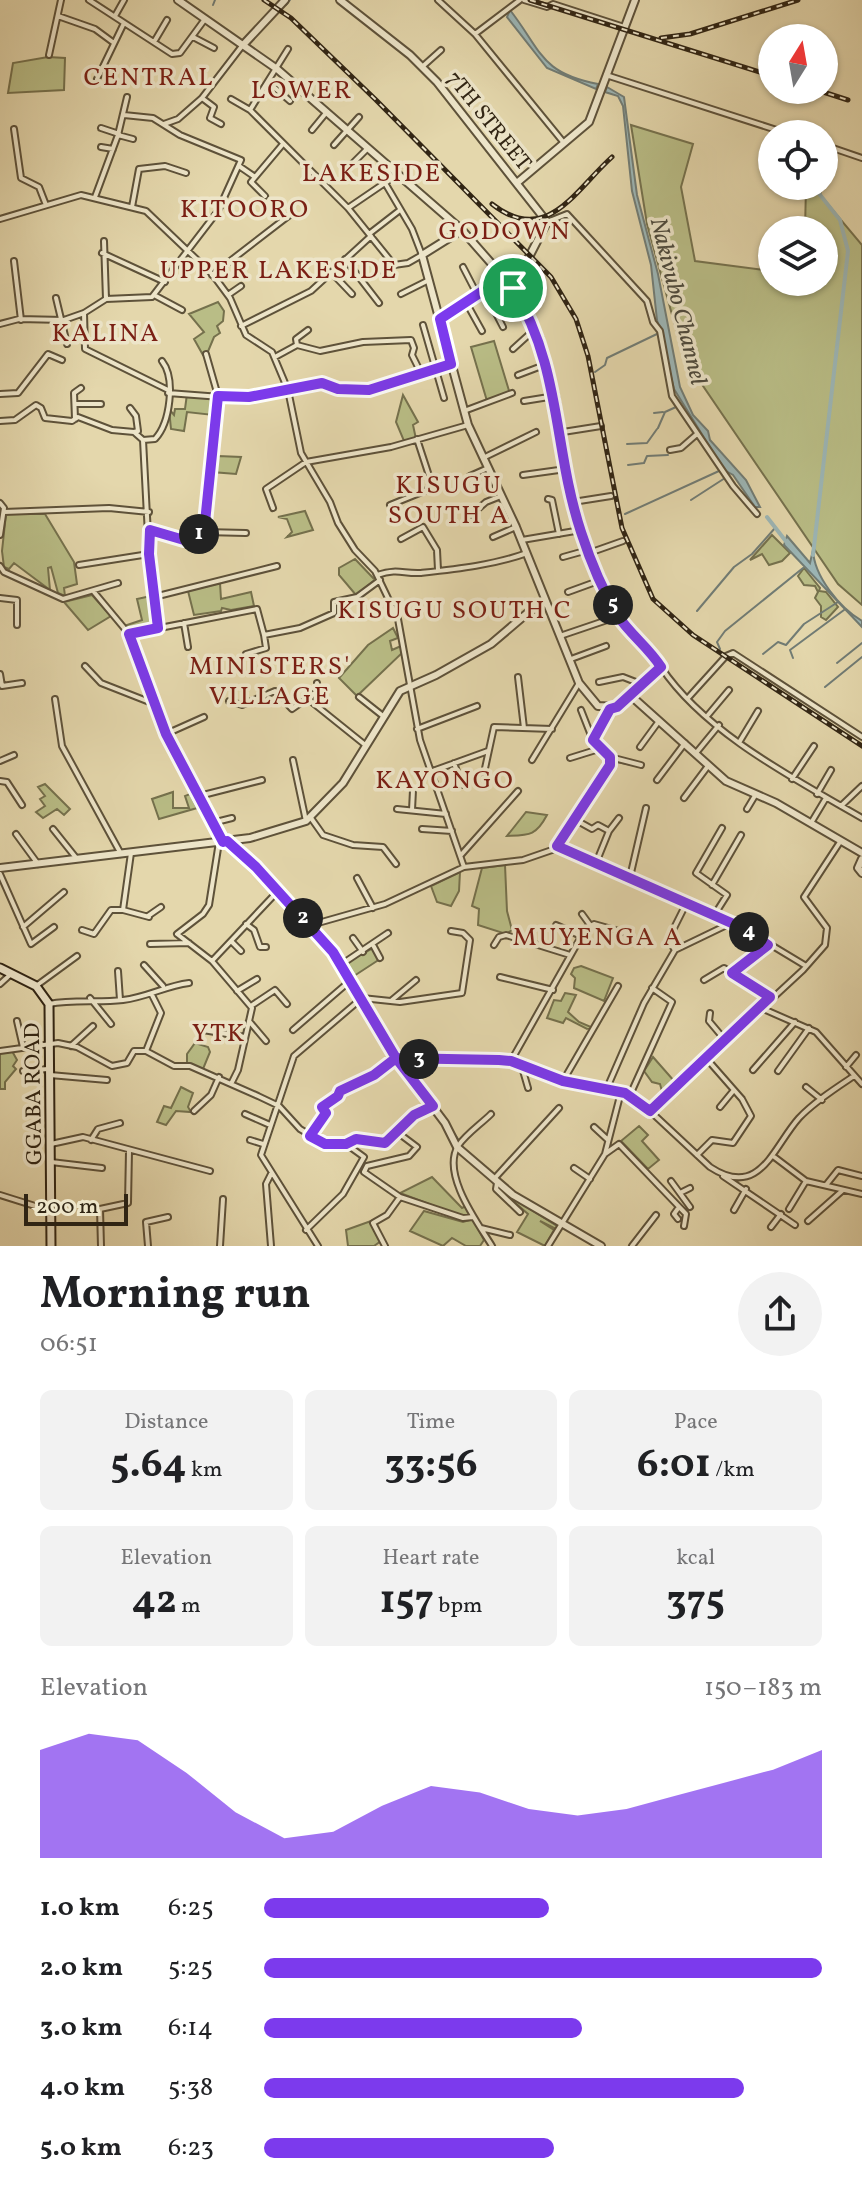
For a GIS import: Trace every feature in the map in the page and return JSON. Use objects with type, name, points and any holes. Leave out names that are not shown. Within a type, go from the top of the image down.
[{"type":"main road","name":"GGABA ROAD","points":[[0,968],[36,986],[49,1004],[51,1246]]},
{"type":"street","points":[[49,55],[61,0]]},
{"type":"street","points":[[89,0],[176,55],[206,18]]},
{"type":"street","points":[[115,16],[124,0]]},
{"type":"street","points":[[178,0],[191,4],[277,69],[462,230],[504,277],[536,329],[555,396],[566,469],[581,530],[619,616],[688,698],[719,725],[792,779],[862,818]]},
{"type":"street","points":[[164,124],[178,119],[202,98],[244,44],[285,0]]},
{"type":"street","name":"7TH STREET","points":[[340,0],[422,67],[518,182],[547,222]]},
{"type":"street","points":[[438,0],[475,34],[564,143]]},
{"type":"street","points":[[475,34],[522,0],[547,7],[553,4],[624,27]]},
{"type":"street","points":[[518,182],[589,122],[635,0]]},
{"type":"street","points":[[58,16],[95,29],[114,43]]},
{"type":"street","points":[[154,42],[167,20]]},
{"type":"street","points":[[97,79],[124,23]]},
{"type":"street","points":[[193,37],[214,48]]},
{"type":"street","points":[[250,110],[288,49]]},
{"type":"street","points":[[422,67],[441,50]]},
{"type":"street","points":[[605,78],[758,125]]},
{"type":"street","points":[[268,82],[290,101]]},
{"type":"street","points":[[95,197],[119,135],[127,97]]},
{"type":"street","points":[[202,98],[214,107],[210,118],[221,124]]},
{"type":"street","points":[[231,99],[250,110],[348,208],[394,265]]},
{"type":"street","points":[[312,130],[328,100]]},
{"type":"street","points":[[124,115],[153,118],[180,135],[239,159],[239,166],[218,211],[154,295]]},
{"type":"street","points":[[334,145],[359,117]]},
{"type":"street","points":[[101,128],[133,139]]},
{"type":"street","points":[[14,129],[21,178],[39,187],[46,205]]},
{"type":"street","points":[[265,196],[251,184],[283,144]]},
{"type":"street","points":[[101,147],[113,149]]},
{"type":"street","points":[[346,170],[368,148]]},
{"type":"street","points":[[838,150],[862,158]]},
{"type":"street","points":[[132,207],[138,170],[165,166],[186,173]]},
{"type":"street","points":[[239,166],[255,177]]},
{"type":"street","points":[[348,208],[398,174]]},
{"type":"street","points":[[385,183],[422,255],[468,425],[522,540],[568,660],[592,702],[610,709]]},
{"type":"street","points":[[0,219],[81,195],[132,207],[156,217],[228,295],[241,326],[275,357],[288,391],[296,437],[306,462],[330,502],[338,523],[355,550],[379,578],[401,629],[417,729],[464,867]]},
{"type":"street","points":[[241,326],[311,291],[400,210]]},
{"type":"street","points":[[212,275],[291,214]]},
{"type":"street","points":[[513,288],[547,222],[567,214],[647,301],[653,322],[660,331],[670,393],[757,514]]},
{"type":"street","points":[[383,272],[422,255],[462,230]]},
{"type":"street","points":[[104,241],[102,253],[106,299]]},
{"type":"street","points":[[102,253],[166,282]]},
{"type":"street","points":[[345,259],[379,303]]},
{"type":"street","points":[[14,261],[21,320]]},
{"type":"street","points":[[463,267],[478,296]]},
{"type":"street","points":[[331,272],[352,294]]},
{"type":"street","points":[[440,319],[504,277]]},
{"type":"street","points":[[401,294],[429,280]]},
{"type":"street","points":[[228,295],[241,286]]},
{"type":"street","points":[[485,292],[503,327]]},
{"type":"street","points":[[0,324],[21,320],[64,320],[84,313],[106,299],[154,295],[182,310]]},
{"type":"street","points":[[56,298],[64,320],[67,344]]},
{"type":"street","points":[[467,304],[482,331]]},
{"type":"street","points":[[84,313],[85,349],[168,391],[249,397],[322,383],[338,389],[369,390],[420,371],[451,364]]},
{"type":"street","points":[[423,325],[444,398]]},
{"type":"street","points":[[513,349],[536,329]]},
{"type":"street","points":[[297,345],[296,339],[308,330]]},
{"type":"street","points":[[275,357],[297,345],[320,351],[386,339],[412,341],[412,355],[420,371]]},
{"type":"street","points":[[0,394],[18,393],[47,354],[62,360]]},
{"type":"street","points":[[204,532],[218,396],[206,354]]},
{"type":"street","points":[[0,421],[15,420],[36,405],[41,408],[45,418],[79,417],[112,430],[134,432],[143,440],[153,440],[164,429],[168,391],[162,361]]},
{"type":"street","points":[[518,375],[547,364]]},
{"type":"street","points":[[75,419],[75,390],[81,388]]},
{"type":"street","points":[[464,411],[512,393]]},
{"type":"street","points":[[524,401],[555,396]]},
{"type":"street","points":[[75,404],[101,404]]},
{"type":"street","points":[[130,408],[138,424],[134,432]]},
{"type":"street","points":[[273,508],[267,488],[306,462],[468,425]]},
{"type":"street","points":[[560,433],[601,426]]},
{"type":"street","points":[[483,458],[536,432]]},
{"type":"street","points":[[670,450],[681,448],[697,434]]},
{"type":"street","points":[[390,505],[434,490],[417,439]]},
{"type":"street","points":[[143,440],[149,554],[158,628]]},
{"type":"street","points":[[470,476],[488,468]]},
{"type":"street","points":[[523,475],[566,469]]},
{"type":"street","points":[[471,515],[486,502],[501,496]]},
{"type":"street","points":[[573,502],[611,496]]},
{"type":"street","points":[[548,499],[552,500],[559,534]]},
{"type":"street","points":[[0,503],[4,512],[0,535]]},
{"type":"street","points":[[4,512],[109,508],[149,512]]},
{"type":"street","points":[[401,539],[423,526],[437,550],[438,570]]},
{"type":"street","points":[[493,537],[516,527]]},
{"type":"street","points":[[150,530],[184,540],[204,532],[246,533]]},
{"type":"street","points":[[522,540],[581,530]]},
{"type":"street","points":[[563,557],[623,541]]},
{"type":"street","points":[[264,635],[324,619],[334,613],[334,602],[355,598],[379,578],[396,569],[415,573],[504,562],[527,553]]},
{"type":"street","points":[[79,565],[149,554]]},
{"type":"street","points":[[0,566],[4,572],[62,599],[118,583]]},
{"type":"street","points":[[154,597],[277,566]]},
{"type":"street","points":[[568,592],[601,580]]},
{"type":"street","points":[[94,592],[129,634],[166,734],[223,842],[238,851],[278,891],[311,925],[342,964],[396,1058],[433,1106],[457,1147],[496,1181],[601,1246]]},
{"type":"street","points":[[0,598],[17,600],[17,625]]},
{"type":"street","points":[[54,927],[31,944],[0,871],[223,842],[274,833],[309,819],[343,783],[364,744],[400,691],[491,644],[531,610],[546,602]]},
{"type":"street","points":[[129,634],[257,609],[266,648],[246,654]]},
{"type":"street","points":[[559,636],[619,616]]},
{"type":"street","points":[[184,623],[188,647]]},
{"type":"street","points":[[568,660],[606,646]]},
{"type":"street","points":[[688,698],[726,656],[733,653],[862,737]]},
{"type":"street","points":[[85,666],[101,683],[152,703]]},
{"type":"street","points":[[593,740],[610,709],[661,667]]},
{"type":"street","points":[[0,674],[2,686],[22,683]]},
{"type":"street","points":[[518,677],[524,728]]},
{"type":"street","points":[[599,682],[623,677],[641,684]]},
{"type":"street","points":[[229,701],[242,705],[275,691],[292,709],[319,690],[317,683]]},
{"type":"street","points":[[532,760],[579,683]]},
{"type":"street","points":[[708,715],[729,690]]},
{"type":"street","points":[[630,695],[726,781],[811,823],[862,853]]},
{"type":"street","points":[[359,697],[383,716]]},
{"type":"street","points":[[55,699],[62,746],[121,854]]},
{"type":"street","points":[[308,699],[364,744]]},
{"type":"street","points":[[417,729],[477,706]]},
{"type":"street","points":[[581,710],[599,749],[610,757],[641,765]]},
{"type":"street","points":[[740,741],[758,711]]},
{"type":"street","points":[[166,734],[204,717]]},
{"type":"street","points":[[640,747],[659,721]]},
{"type":"street","points":[[696,753],[719,725]]},
{"type":"street","points":[[484,773],[494,727],[552,729]]},
{"type":"street","points":[[657,780],[685,743]]},
{"type":"street","points":[[792,779],[814,746]]},
{"type":"street","points":[[570,758],[599,749]]},
{"type":"street","points":[[430,772],[488,751]]},
{"type":"street","points":[[0,761],[14,755]]},
{"type":"street","points":[[311,925],[373,908],[464,867],[523,860],[557,846],[608,769],[610,757]]},
{"type":"street","points":[[293,760],[309,819],[323,835],[353,845],[383,847],[396,864]]},
{"type":"street","points":[[454,763],[462,785]]},
{"type":"street","points":[[684,798],[708,766]]},
{"type":"street","points":[[817,794],[831,770]]},
{"type":"street","points":[[197,796],[262,780]]},
{"type":"street","points":[[0,781],[7,782],[22,805]]},
{"type":"street","points":[[841,806],[862,786]]},
{"type":"street","points":[[412,810],[413,790]]},
{"type":"street","points":[[461,855],[518,791]]},
{"type":"street","points":[[747,809],[756,794]]},
{"type":"street","points":[[811,823],[826,798]]},
{"type":"street","points":[[630,877],[646,808]]},
{"type":"street","points":[[397,809],[446,814]]},
{"type":"street","points":[[212,823],[232,818]]},
{"type":"street","points":[[596,863],[609,831],[619,818]]},
{"type":"street","points":[[574,819],[592,829],[598,825],[609,831]]},
{"type":"street","points":[[715,915],[727,895],[696,873],[722,828]]},
{"type":"street","points":[[53,829],[77,859]]},
{"type":"street","points":[[422,829],[452,831]]},
{"type":"street","points":[[16,834],[38,864]]},
{"type":"street","points":[[712,885],[741,835]]},
{"type":"street","points":[[650,1111],[825,945],[828,935],[804,897],[841,840]]},
{"type":"street","points":[[223,842],[209,905],[203,914],[177,934],[212,961],[251,1006]]},
{"type":"street","points":[[557,846],[715,915],[806,966]]},
{"type":"street","points":[[123,910],[131,853]]},
{"type":"street","points":[[862,859],[858,868],[862,873]]},
{"type":"street","points":[[357,878],[373,908]]},
{"type":"street","points":[[212,961],[278,891]]},
{"type":"street","points":[[23,927],[64,892]]},
{"type":"street","points":[[675,950],[668,940],[687,902]]},
{"type":"street","points":[[82,930],[94,935],[111,910],[148,916],[161,907]]},
{"type":"street","points":[[582,914],[590,925],[626,933]]},
{"type":"street","points":[[607,1088],[652,988],[675,950],[731,923]]},
{"type":"street","points":[[246,924],[254,930],[260,947],[266,947]]},
{"type":"street","points":[[556,925],[581,936]]},
{"type":"street","points":[[511,1061],[590,925]]},
{"type":"street","points":[[318,1246],[261,1155],[297,1052],[362,998],[390,1002],[462,993],[469,938],[461,932],[451,931]]},
{"type":"street","points":[[342,964],[388,933]]},
{"type":"street","points":[[494,945],[503,936],[570,955]]},
{"type":"street","points":[[353,938],[363,952]]},
{"type":"street","points":[[231,941],[241,951]]},
{"type":"street","points":[[150,944],[189,943]]},
{"type":"street","points":[[373,945],[380,958]]},
{"type":"street","points":[[732,973],[768,945]]},
{"type":"street","points":[[36,986],[60,973],[77,956]]},
{"type":"street","points":[[144,965],[161,981],[162,987]]},
{"type":"street","points":[[704,980],[720,969],[770,997]]},
{"type":"street","points":[[118,971],[120,1000]]},
{"type":"street","points":[[0,984],[12,972]]},
{"type":"street","points":[[500,977],[553,990]]},
{"type":"street","points":[[237,991],[257,979]]},
{"type":"street","points":[[293,1030],[351,979]]},
{"type":"street","points":[[390,1002],[416,980]]},
{"type":"street","points":[[49,1004],[90,998],[120,1000],[152,995],[162,987],[189,983]]},
{"type":"street","points":[[563,1081],[618,986]]},
{"type":"street","points":[[630,1095],[672,1002],[652,988]]},
{"type":"street","points":[[231,1084],[238,1070],[251,1006],[275,990],[287,1004]]},
{"type":"street","points":[[146,1051],[161,1013],[152,995]]},
{"type":"street","points":[[90,998],[111,1024]]},
{"type":"street","points":[[761,1008],[809,1028],[862,1084]]},
{"type":"street","points":[[710,1013],[709,1021],[725,1040]]},
{"type":"street","points":[[17,1021],[23,1047]]},
{"type":"street","points":[[249,1021],[266,1041]]},
{"type":"street","points":[[753,1070],[795,1022]]},
{"type":"street","points":[[71,1046],[93,1026]]},
{"type":"street","points":[[778,1071],[809,1028]]},
{"type":"street","points":[[203,1030],[245,1037]]},
{"type":"street","points":[[0,1051],[50,1043],[71,1046],[112,1066],[127,1063],[134,1051],[146,1051],[174,1066],[190,1066],[219,1077],[277,1105],[310,1136],[325,1144],[346,1144],[356,1139],[385,1143],[414,1115],[433,1106]]},
{"type":"street","points":[[846,1067],[856,1055]]},
{"type":"street","points":[[310,1136],[326,1113],[322,1107],[338,1096],[340,1091],[374,1075],[396,1058],[511,1061],[563,1081],[630,1095],[697,1156],[795,1225]]},
{"type":"street","points":[[697,1156],[712,1140],[733,1143],[750,1118],[734,1090],[706,1058]]},
{"type":"street","points":[[521,1064],[528,1088]]},
{"type":"street","points":[[23,1071],[107,1080]]},
{"type":"street","points":[[721,1174],[756,1174],[773,1156],[798,1119],[854,1076]]},
{"type":"street","points":[[194,1111],[211,1095],[219,1077]]},
{"type":"street","points":[[806,1087],[822,1100]]},
{"type":"street","points":[[720,1107],[734,1090]]},
{"type":"street","points":[[605,1154],[621,1092]]},
{"type":"street","points":[[520,1212],[496,1189],[496,1181],[559,1108]]},
{"type":"street","points":[[245,1114],[270,1125]]},
{"type":"street","points":[[491,1114],[457,1147],[458,1185],[473,1217],[492,1246]]},
{"type":"street","points":[[91,1140],[98,1129],[120,1123]]},
{"type":"street","points":[[594,1127],[607,1139]]},
{"type":"street","points":[[397,1132],[417,1147],[409,1156],[367,1166],[364,1172],[400,1197],[463,1218],[473,1217]]},
{"type":"street","points":[[51,1144],[83,1137],[210,1171]]},
{"type":"street","points":[[250,1140],[263,1144]]},
{"type":"street","points":[[306,1230],[343,1194],[364,1157],[346,1144]]},
{"type":"street","points":[[548,1246],[605,1154],[617,1144],[624,1145],[679,1207],[687,1217],[684,1226]]},
{"type":"street","points":[[101,1246],[100,1209],[128,1203],[129,1151]]},
{"type":"street","points":[[773,1156],[806,1181],[862,1194]]},
{"type":"street","points":[[51,1162],[88,1169],[102,1168]]},
{"type":"street","points":[[574,1168],[590,1179]]},
{"type":"street","points":[[826,1185],[838,1170],[862,1176]]},
{"type":"street","points":[[271,1174],[266,1184],[271,1246]]},
{"type":"street","points":[[671,1181],[690,1207]]},
{"type":"street","points":[[789,1209],[806,1181]]},
{"type":"street","points":[[682,1192],[690,1188]]},
{"type":"street","points":[[734,1210],[746,1189]]},
{"type":"street","points":[[808,1221],[843,1190]]},
{"type":"street","points":[[0,1195],[52,1211]]},
{"type":"street","points":[[385,1246],[373,1223],[387,1215],[400,1197]]},
{"type":"street","points":[[220,1246],[223,1199]]},
{"type":"street","points":[[678,1219],[674,1214],[679,1207]]},
{"type":"street","points":[[771,1227],[781,1214]]},
{"type":"street","points":[[632,1246],[656,1215]]},
{"type":"street","points":[[148,1246],[146,1222],[168,1217]]},
{"type":"street","points":[[481,1228],[510,1235]]},
{"type":"green space","points":[[48,57],[65,58],[64,90],[8,93],[13,63]]},
{"type":"green space","points":[[631,125],[693,144],[681,187],[695,261],[758,269],[758,296],[838,296],[838,216],[862,245],[862,605],[838,584],[684,358],[647,224]]},
{"type":"green space","points":[[806,200],[824,200],[838,216],[805,216]]},
{"type":"green space","points":[[218,302],[224,311],[223,321],[217,326],[220,333],[214,337],[207,354],[203,355],[194,339],[204,332],[189,314]]},
{"type":"green space","points":[[494,341],[510,394],[487,401],[471,347]]},
{"type":"green space","points":[[187,394],[214,398],[213,415],[187,412],[184,431],[171,429],[169,409],[174,415],[175,409],[185,409]]},
{"type":"green space","points":[[403,395],[418,422],[413,425],[416,439],[404,441],[396,422]]},
{"type":"green space","points":[[218,456],[241,457],[236,474],[212,472]]},
{"type":"green space","points":[[305,511],[313,530],[287,537],[292,532],[287,519],[278,517]]},
{"type":"green space","points":[[6,514],[45,514],[74,562],[77,584],[64,588],[65,596],[58,593],[51,567],[48,568],[50,590],[14,563],[9,569],[4,567],[2,551]]},
{"type":"green space","points":[[772,535],[790,553],[782,561],[769,565],[762,554],[750,560]]},
{"type":"green space","points":[[355,559],[375,580],[356,595],[339,575],[339,568]]},
{"type":"green space","points":[[804,568],[820,588],[819,591],[826,592],[838,607],[826,620],[821,617],[815,586],[804,585],[798,576]]},
{"type":"green space","points":[[220,583],[221,599],[251,592],[254,606],[231,610],[222,608],[221,611],[194,615],[188,591]]},
{"type":"green space","points":[[92,595],[111,616],[88,630],[64,602]]},
{"type":"green space","points":[[151,596],[154,624],[131,630],[127,625],[142,620],[137,599]]},
{"type":"green space","points":[[393,628],[398,638],[390,641],[392,650],[401,646],[402,653],[357,696],[339,678],[368,645]]},
{"type":"green space","points":[[45,784],[70,809],[64,815],[57,809],[43,818],[36,812],[45,806],[40,799],[45,796],[38,787]]},
{"type":"green space","points":[[173,792],[173,808],[189,808],[185,796],[190,794],[197,808],[159,819],[152,799]]},
{"type":"green space","points":[[526,812],[547,815],[531,833],[507,836]]},
{"type":"green space","points":[[505,865],[507,911],[512,930],[506,934],[478,925],[479,909],[472,906],[482,868]]},
{"type":"green space","points":[[460,872],[459,891],[451,906],[437,902],[431,886]]},
{"type":"green space","points":[[373,948],[380,959],[354,976],[345,963]]},
{"type":"green space","points":[[581,966],[613,978],[604,1001],[574,988],[575,978],[571,974],[574,968]]},
{"type":"green space","points":[[565,993],[576,995],[568,1012],[591,1027],[587,1029],[566,1018],[563,1023],[547,1018],[554,1000],[561,1001]]},
{"type":"green space","points":[[195,1043],[208,1047],[210,1052],[203,1069],[187,1064],[187,1054]]},
{"type":"green space","points":[[12,1051],[17,1060],[13,1066],[16,1069],[5,1082],[5,1089],[0,1089],[0,1052]]},
{"type":"green space","points":[[653,1057],[675,1082],[663,1095],[660,1084],[652,1082],[644,1071]]},
{"type":"green space","points":[[181,1087],[193,1093],[188,1107],[191,1112],[176,1111],[166,1125],[157,1122],[164,1106],[171,1108]]},
{"type":"green space","points":[[639,1126],[648,1135],[642,1141],[659,1160],[648,1169],[621,1141]]},
{"type":"green space","points":[[432,1177],[462,1208],[466,1206],[471,1216],[466,1218],[400,1193]]},
{"type":"green space","points":[[500,1190],[557,1226],[556,1229],[540,1221],[554,1230],[545,1246],[517,1232],[528,1214]]},
{"type":"green space","points":[[424,1211],[463,1222],[473,1219],[484,1240],[480,1246],[466,1246],[452,1238],[443,1246],[410,1231]]},
{"type":"green space","points":[[371,1221],[381,1241],[374,1246],[348,1246],[346,1230]]},
{"type":"water","points":[[510,10],[553,67],[564,74],[598,84],[596,89],[547,68],[507,17]]},
{"type":"water","points":[[607,87],[624,97],[637,195],[658,274],[680,387],[693,415],[708,431],[710,440],[746,480],[760,507],[755,507],[733,475],[724,470],[674,389],[657,320],[651,265],[632,191],[623,106],[618,96],[605,92]]},
{"type":"water","points":[[787,536],[810,563],[813,550],[823,580],[845,608],[862,621],[862,627],[784,545]]},
{"type":"waterway","points":[[213,5],[215,0]]},
{"type":"waterway","points":[[286,5],[290,0]]},
{"type":"waterway","points":[[813,555],[848,251],[840,220],[824,200]]},
{"type":"waterway","points":[[595,372],[605,365],[607,358],[659,333]]},
{"type":"waterway","points":[[658,428],[665,412],[676,407]]},
{"type":"waterway","points":[[654,413],[663,412]]},
{"type":"waterway","points":[[627,444],[647,443],[657,429]]},
{"type":"waterway","points":[[628,465],[644,463],[647,456],[668,455]]},
{"type":"waterway","points":[[625,514],[719,471]]},
{"type":"waterway","points":[[691,500],[725,478]]},
{"type":"waterway","name":"Nakivubo Channel","points":[[767,517],[788,544]]},
{"type":"waterway","points":[[697,611],[734,567],[752,554],[775,528]]},
{"type":"waterway","points":[[720,649],[717,642],[725,631],[803,568]]},
{"type":"waterway","points":[[763,654],[778,642],[786,645],[804,624],[838,602]]},
{"type":"waterway","points":[[793,658],[790,650],[844,610]]},
{"type":"waterway","points":[[837,663],[862,643]]},
{"type":"waterway","points":[[825,687],[862,657]]},
{"type":"waterway","points":[[612,761],[637,766]]},
{"type":"waterway","points":[[320,942],[340,970]]},
{"type":"waterway","points":[[365,1000],[395,1050]]},
{"type":"waterway","points":[[360,1003],[390,1058]]},
{"type":"waterway","points":[[393,1063],[420,1095]]},
{"type":"waterway","points":[[452,1130],[458,1139]]},
{"type":"waterway","points":[[511,1197],[558,1226]]},
{"type":"railway","points":[[264,0],[291,18],[376,100],[551,277],[576,319],[588,356],[622,528],[653,599],[693,635],[862,746]]},
{"type":"railway","points":[[530,0],[758,72]]},
{"type":"railway","points":[[661,38],[690,34],[798,0]]},
{"type":"railway","points":[[838,97],[848,100]]},
{"type":"railway","points":[[492,204],[511,216],[529,219],[544,217],[572,198],[612,157]]},
{"type":"district","name":"CENTRAL","points":[[149,76]]},
{"type":"district","name":"LOWER","points":[[302,89]]},
{"type":"district","name":"LAKESIDE","points":[[372,172]]},
{"type":"district","name":"KITOORO","points":[[245,208]]},
{"type":"district","name":"GODOWN","points":[[505,230]]},
{"type":"district","name":"UPPER LAKESIDE","points":[[279,269]]},
{"type":"district","name":"KALINA","points":[[106,332]]},
{"type":"district","name":"KISUGU SOUTH A","points":[[449,499]]},
{"type":"district","name":"KISUGU SOUTH C","points":[[455,609]]},
{"type":"district","name":"MINISTERS' VILLAGE","points":[[270,680]]},
{"type":"district","name":"KAYONGO","points":[[445,779]]},
{"type":"district","name":"MUYENGA A","points":[[598,936]]},
{"type":"district","name":"YTK","points":[[219,1032]]},
{"type":"route","points":[[513,288],[504,277],[440,319],[451,364],[401,377],[369,390],[338,389],[322,383],[249,397],[218,396],[204,532],[184,540],[150,530],[149,554],[158,628],[129,634],[166,734],[223,842],[227,841],[256,867],[333,952],[355,984],[396,1058],[433,1106],[414,1115],[385,1143],[356,1139],[346,1144],[325,1144],[310,1136],[326,1113],[322,1107],[338,1096],[340,1091],[369,1078],[396,1058],[511,1061],[563,1081],[625,1093],[650,1111],[770,997],[732,973],[768,945],[745,929],[557,846],[610,765],[610,757],[593,740],[610,709],[617,707],[661,667],[619,616],[588,550],[573,502],[555,396],[540,339],[513,288]]}]
